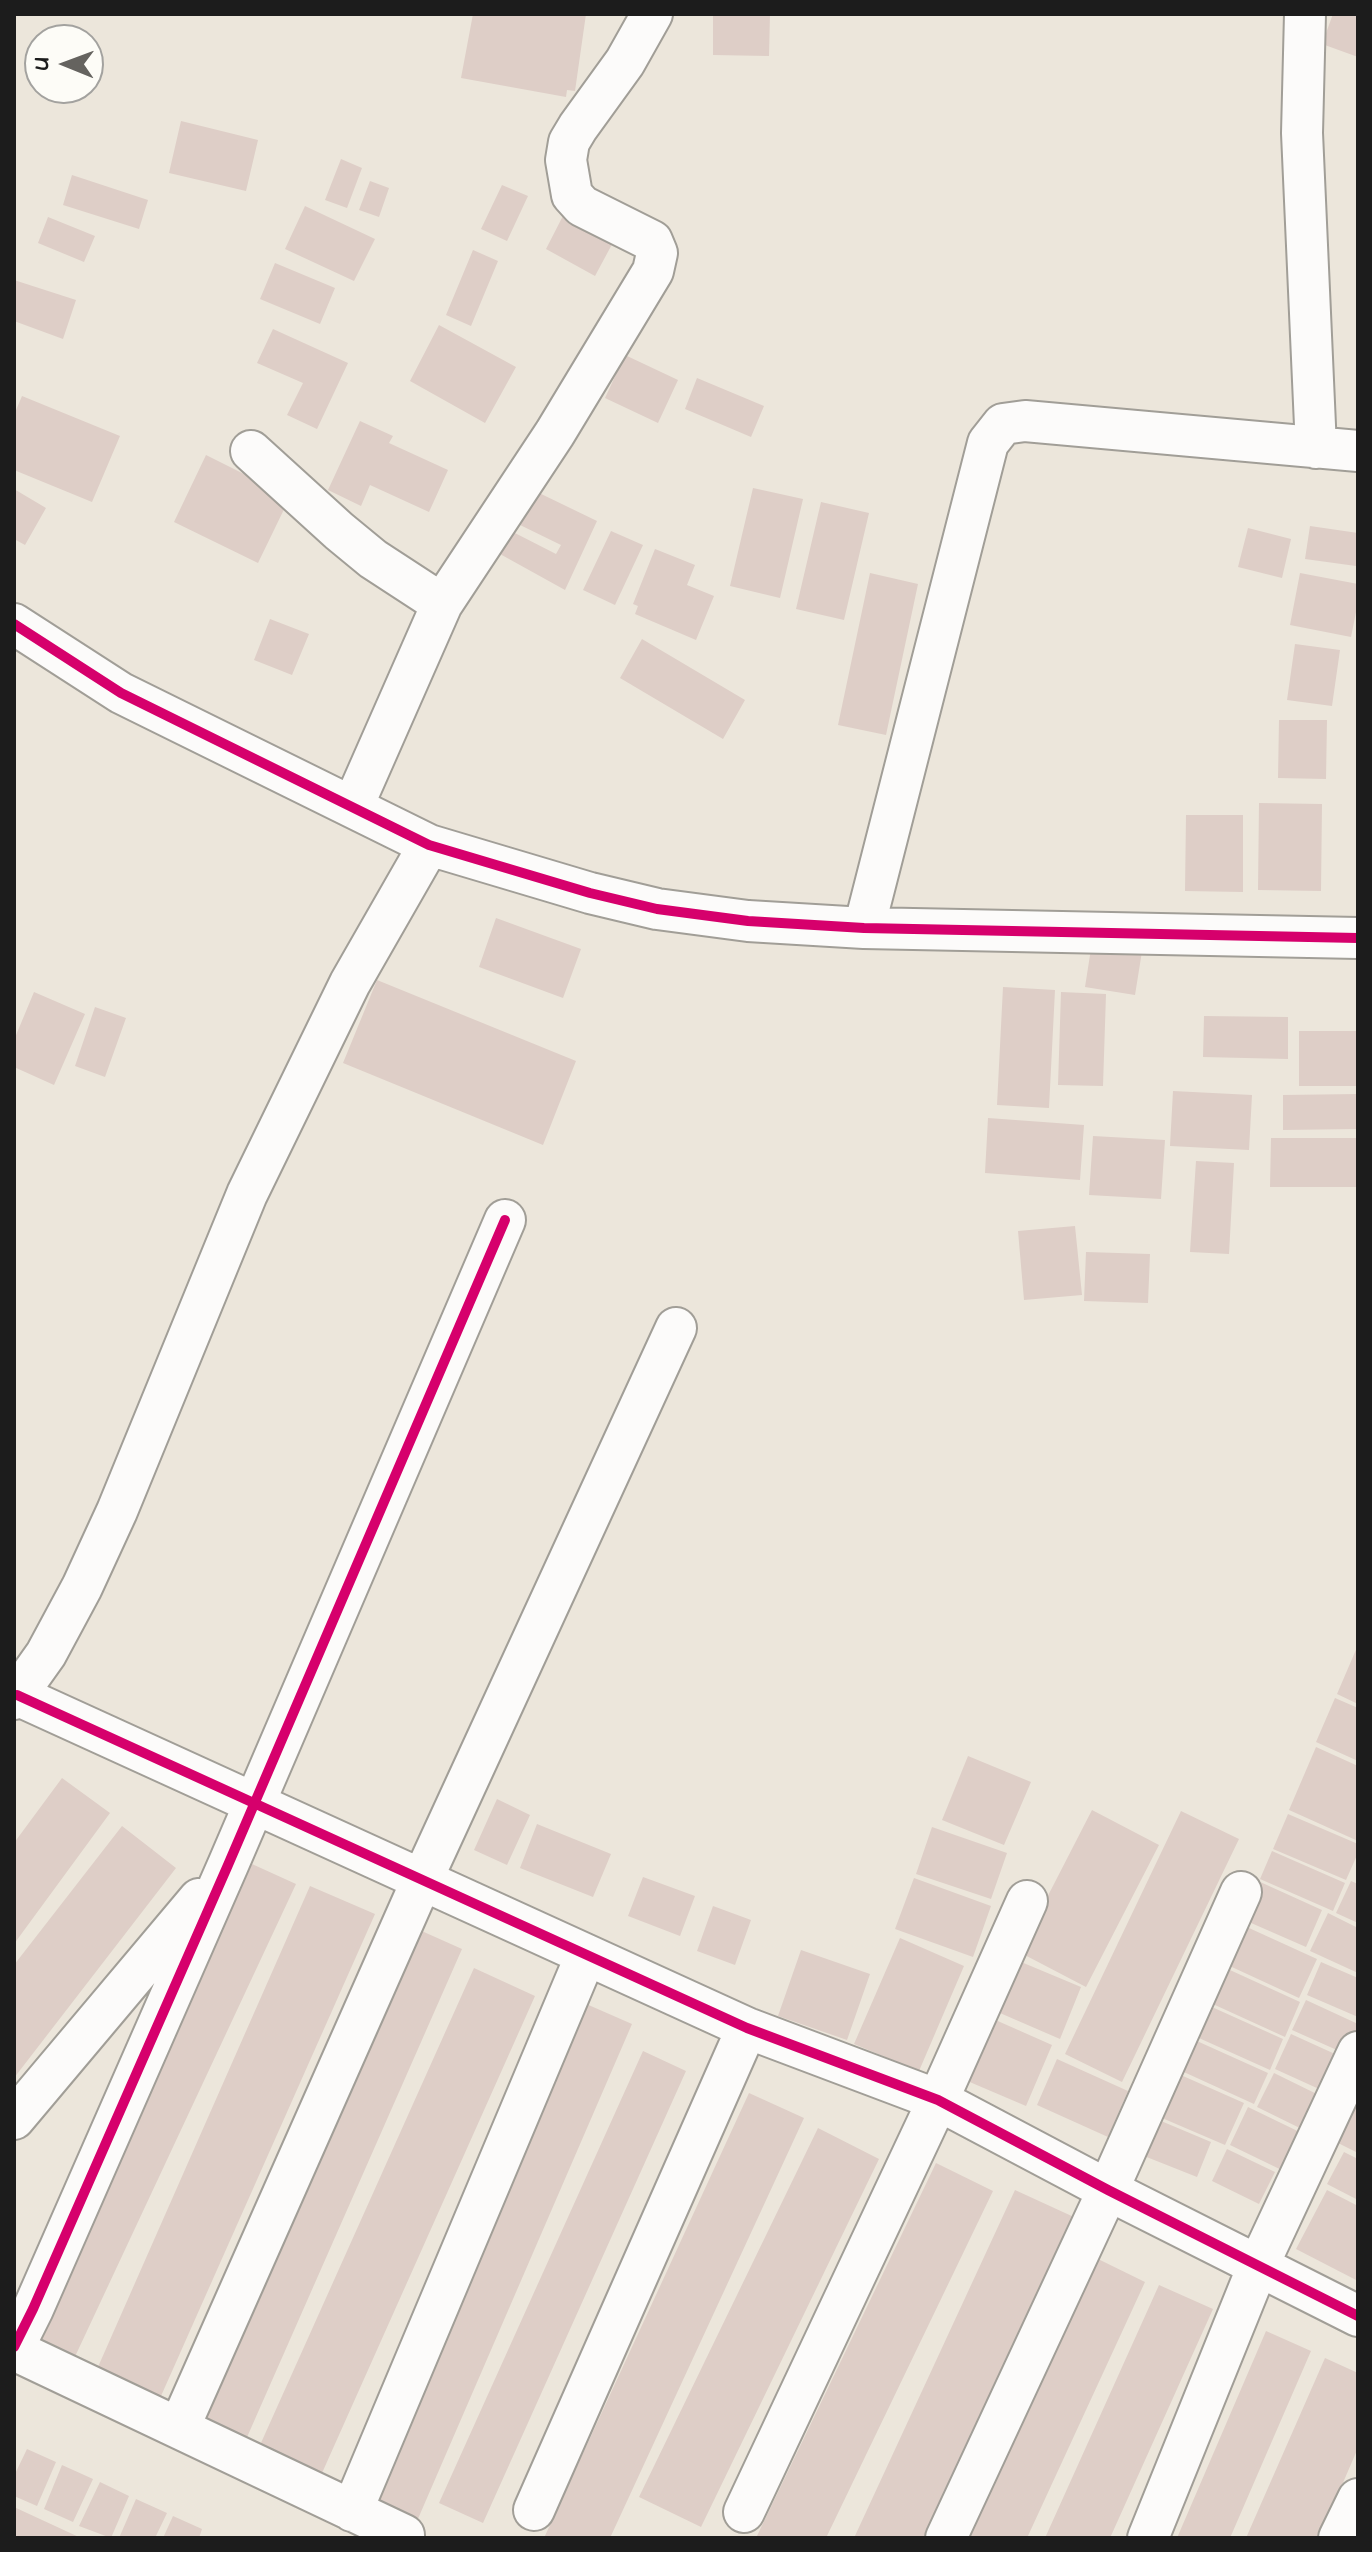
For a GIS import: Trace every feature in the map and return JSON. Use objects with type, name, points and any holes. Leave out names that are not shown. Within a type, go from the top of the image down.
[{"type":"street","points":[[353,806],[442,604],[555,433],[653,271],[657,253],[652,241],[582,206],[572,195],[566,160],[569,142],[625,62],[652,14]]},
{"type":"street","points":[[1305,14],[1302,133],[1316,448]]},
{"type":"street","points":[[864,928],[988,443],[994,432],[1003,424],[1025,421],[1358,451]]},
{"type":"street","points":[[251,451],[373,559],[442,604]]},
{"type":"street","points":[[14,624],[121,693],[429,845],[590,893],[657,909],[748,921],[864,928],[1358,938]]},
{"type":"street","points":[[429,845],[350,983],[247,1194],[117,1511],[82,1587],[46,1654],[16,1697],[747,2028],[938,2100],[1358,2316]]},
{"type":"street","points":[[404,2535],[14,2348],[228,1865],[505,1220]]},
{"type":"street","points":[[179,2428],[422,1880],[676,1328]]},
{"type":"street","points":[[14,2119],[228,1865]]},
{"type":"street","points":[[946,2538],[1108,2190],[1241,1892]]},
{"type":"street","points":[[744,2512],[938,2100],[1027,1901]]},
{"type":"street","points":[[352,2511],[586,1955]]},
{"type":"street","points":[[534,2510],[747,2028]]},
{"type":"street","points":[[1148,2538],[1258,2266],[1358,2052]]},
{"type":"street","points":[[1339,2538],[1358,2499]]},
{"type":"building","points":[[473,14],[586,14],[575,91],[567,90],[566,97],[461,78]]},
{"type":"building","points":[[713,14],[770,14],[769,56],[713,55]]},
{"type":"building","points":[[1333,14],[1358,14],[1358,57],[1322,44]]},
{"type":"building","points":[[181,121],[258,140],[246,191],[169,173]]},
{"type":"building","points":[[341,159],[362,168],[347,208],[325,200]]},
{"type":"building","points":[[72,175],[148,200],[139,229],[63,205]]},
{"type":"building","points":[[370,181],[389,188],[379,217],[359,210]]},
{"type":"building","points":[[502,185],[528,196],[507,241],[481,229]]},
{"type":"building","points":[[305,206],[375,239],[354,281],[285,249]]},
{"type":"building","points":[[567,208],[617,235],[595,276],[546,249]]},
{"type":"building","points":[[48,217],[95,236],[84,262],[38,243]]},
{"type":"building","points":[[473,250],[498,261],[471,326],[446,315]]},
{"type":"building","points":[[275,263],[335,288],[320,324],[260,299]]},
{"type":"building","points":[[14,280],[76,300],[63,339],[14,321]]},
{"type":"building","points":[[439,325],[516,367],[485,423],[410,381]]},
{"type":"building","points":[[273,329],[348,363],[317,429],[287,415],[303,383],[257,363]]},
{"type":"building","points":[[625,355],[678,380],[658,423],[605,398]]},
{"type":"building","points":[[697,378],[764,406],[751,437],[685,409]]},
{"type":"building","points":[[22,396],[120,436],[92,502],[14,470],[14,415]]},
{"type":"building","points":[[360,421],[393,436],[389,443],[448,470],[429,512],[370,485],[361,506],[328,490]]},
{"type":"building","points":[[206,455],[290,497],[258,563],[174,522]]},
{"type":"building","points":[[753,488],[803,499],[780,598],[730,586]]},
{"type":"building","points":[[14,489],[46,508],[25,545],[14,539]]},
{"type":"building","points":[[535,491],[597,521],[565,590],[500,554],[511,531],[556,554],[561,545],[518,524]]},
{"type":"building","points":[[821,502],[869,513],[844,620],[796,609]]},
{"type":"building","points":[[1310,526],[1358,533],[1356,566],[1305,559]]},
{"type":"building","points":[[1248,528],[1291,539],[1282,578],[1238,567]]},
{"type":"building","points":[[611,531],[643,545],[615,605],[583,590]]},
{"type":"building","points":[[655,549],[695,565],[687,585],[714,596],[696,640],[635,614],[638,606],[633,604]]},
{"type":"building","points":[[870,573],[918,584],[886,735],[838,725]]},
{"type":"building","points":[[1300,573],[1358,584],[1351,637],[1290,625]]},
{"type":"building","points":[[270,619],[309,634],[292,675],[254,660]]},
{"type":"building","points":[[642,639],[745,700],[723,739],[620,678]]},
{"type":"building","points":[[1295,644],[1340,650],[1332,706],[1287,700]]},
{"type":"building","points":[[1279,720],[1327,720],[1326,779],[1278,778]]},
{"type":"building","points":[[1259,803],[1322,804],[1321,891],[1258,890]]},
{"type":"building","points":[[1186,815],[1243,815],[1243,892],[1185,891]]},
{"type":"building","points":[[496,918],[581,949],[563,998],[479,967]]},
{"type":"building","points":[[1093,936],[1143,945],[1135,995],[1085,987]]},
{"type":"building","points":[[377,980],[576,1061],[543,1145],[343,1063]]},
{"type":"building","points":[[1003,987],[1055,990],[1049,1108],[997,1105]]},
{"type":"building","points":[[34,992],[85,1014],[54,1085],[14,1067],[14,1040]]},
{"type":"building","points":[[1061,992],[1106,994],[1103,1086],[1058,1085]]},
{"type":"building","points":[[95,1007],[126,1018],[105,1077],[75,1066]]},
{"type":"building","points":[[1204,1016],[1288,1017],[1288,1059],[1203,1057]]},
{"type":"building","points":[[1299,1031],[1358,1031],[1358,1086],[1299,1086]]},
{"type":"building","points":[[1173,1091],[1252,1095],[1249,1150],[1170,1146]]},
{"type":"building","points":[[1358,1094],[1358,1129],[1283,1130],[1283,1095]]},
{"type":"building","points":[[988,1118],[1084,1125],[1080,1180],[985,1173]]},
{"type":"building","points":[[1093,1136],[1165,1140],[1161,1199],[1089,1195]]},
{"type":"building","points":[[1271,1138],[1358,1138],[1358,1187],[1270,1187]]},
{"type":"building","points":[[1196,1161],[1234,1163],[1229,1254],[1190,1252]]},
{"type":"building","points":[[1075,1226],[1082,1295],[1024,1300],[1018,1231]]},
{"type":"building","points":[[1086,1252],[1150,1254],[1148,1303],[1084,1301]]},
{"type":"building","points":[[1358,1645],[1358,1704],[1337,1694]]},
{"type":"building","points":[[1335,1698],[1358,1708],[1358,1761],[1316,1742]]},
{"type":"building","points":[[1316,1747],[1358,1766],[1358,1841],[1289,1810]]},
{"type":"building","points":[[968,1756],[1031,1782],[1004,1845],[942,1820]]},
{"type":"building","points":[[62,1778],[110,1813],[14,1944],[14,1843]]},
{"type":"building","points":[[497,1799],[530,1815],[507,1865],[474,1850]]},
{"type":"building","points":[[1092,1810],[1159,1845],[1086,1987],[1019,1952]]},
{"type":"building","points":[[1181,1811],[1239,1839],[1122,2082],[1065,2054]]},
{"type":"building","points":[[1288,1814],[1358,1844],[1358,1853],[1346,1880],[1273,1849]]},
{"type":"building","points":[[537,1824],[611,1854],[593,1897],[520,1868]]},
{"type":"building","points":[[122,1826],[176,1868],[14,2078],[14,1965]]},
{"type":"building","points":[[932,1827],[1007,1853],[991,1899],[916,1874]]},
{"type":"building","points":[[1272,1851],[1345,1883],[1333,1911],[1260,1879]]},
{"type":"building","points":[[252,1864],[296,1884],[72,2363],[28,2342]]},
{"type":"building","points":[[643,1877],[695,1896],[680,1936],[628,1916]]},
{"type":"building","points":[[914,1878],[991,1906],[973,1957],[895,1929]]},
{"type":"building","points":[[1258,1881],[1322,1910],[1306,1947],[1242,1919]]},
{"type":"building","points":[[1351,1881],[1358,1884],[1358,1923],[1336,1913]]},
{"type":"building","points":[[310,1886],[375,1914],[157,2405],[94,2376]]},
{"type":"building","points":[[713,1906],[751,1920],[735,1965],[697,1951]]},
{"type":"building","points":[[1328,1913],[1358,1928],[1358,1973],[1310,1951]]},
{"type":"building","points":[[1238,1923],[1317,1959],[1299,1998],[1221,1962]]},
{"type":"building","points":[[415,1928],[462,1949],[244,2444],[198,2423]]},
{"type":"building","points":[[900,1938],[964,1966],[919,2071],[854,2044]]},
{"type":"building","points":[[801,1950],[870,1974],[847,2040],[778,2016]]},
{"type":"building","points":[[1014,1959],[1081,1987],[1060,2039],[993,2010]]},
{"type":"building","points":[[1321,1962],[1358,1978],[1358,2017],[1307,1995]]},
{"type":"building","points":[[1219,1965],[1300,2002],[1285,2037],[1204,2000]]},
{"type":"building","points":[[474,1968],[535,1996],[318,2482],[256,2454]]},
{"type":"building","points":[[1306,2000],[1358,2024],[1358,2033],[1348,2055],[1292,2030]]},
{"type":"building","points":[[584,2003],[632,2024],[414,2528],[366,2507]]},
{"type":"building","points":[[1203,2003],[1283,2039],[1270,2070],[1190,2034]]},
{"type":"building","points":[[991,2018],[1052,2045],[1026,2106],[965,2080]]},
{"type":"building","points":[[1291,2034],[1346,2059],[1330,2094],[1275,2069]]},
{"type":"building","points":[[1188,2037],[1268,2073],[1254,2104],[1175,2068]]},
{"type":"building","points":[[643,2051],[686,2071],[483,2523],[439,2503]]},
{"type":"building","points":[[1057,2059],[1128,2091],[1108,2137],[1037,2105]]},
{"type":"building","points":[[1174,2072],[1244,2103],[1225,2145],[1155,2115]]},
{"type":"building","points":[[1274,2073],[1329,2100],[1312,2134],[1257,2107]]},
{"type":"building","points":[[749,2093],[804,2118],[610,2538],[544,2538]]},
{"type":"building","points":[[1358,2099],[1358,2153],[1332,2140]]},
{"type":"building","points":[[1248,2107],[1312,2138],[1294,2176],[1230,2145]]},
{"type":"building","points":[[1154,2118],[1211,2142],[1197,2177],[1139,2154]]},
{"type":"building","points":[[818,2128],[879,2159],[701,2527],[639,2497]]},
{"type":"building","points":[[1227,2149],[1275,2172],[1259,2204],[1212,2181]]},
{"type":"building","points":[[1344,2152],[1358,2159],[1358,2200],[1327,2184]]},
{"type":"building","points":[[936,2163],[993,2191],[826,2538],[756,2538]]},
{"type":"building","points":[[1015,2190],[1076,2218],[929,2538],[854,2538]]},
{"type":"building","points":[[1327,2190],[1358,2206],[1358,2281],[1296,2249]]},
{"type":"building","points":[[1096,2258],[1145,2282],[1027,2538],[966,2538]]},
{"type":"building","points":[[1159,2285],[1213,2309],[1110,2538],[1045,2538]]},
{"type":"building","points":[[1266,2331],[1311,2351],[1230,2538],[1177,2538]]},
{"type":"building","points":[[1325,2358],[1358,2373],[1358,2448],[1319,2538],[1246,2538]]},
{"type":"building","points":[[27,2449],[56,2462],[37,2506],[14,2496],[14,2476]]},
{"type":"building","points":[[62,2465],[93,2479],[73,2522],[44,2509]]},
{"type":"building","points":[[100,2482],[129,2496],[111,2538],[79,2526]]},
{"type":"building","points":[[136,2499],[167,2513],[155,2538],[119,2538]]},
{"type":"building","points":[[14,2507],[81,2538],[14,2538]]},
{"type":"building","points":[[173,2516],[202,2529],[199,2538],[163,2538]]},
{"type":"cycle path","points":[[14,624],[121,693],[429,845],[590,893],[657,909],[748,921],[864,928],[1358,938]]},
{"type":"cycle path","points":[[14,2347],[228,1865],[505,1220]]},
{"type":"cycle path","points":[[17,1695],[747,2028],[938,2100],[1358,2316]]}]
